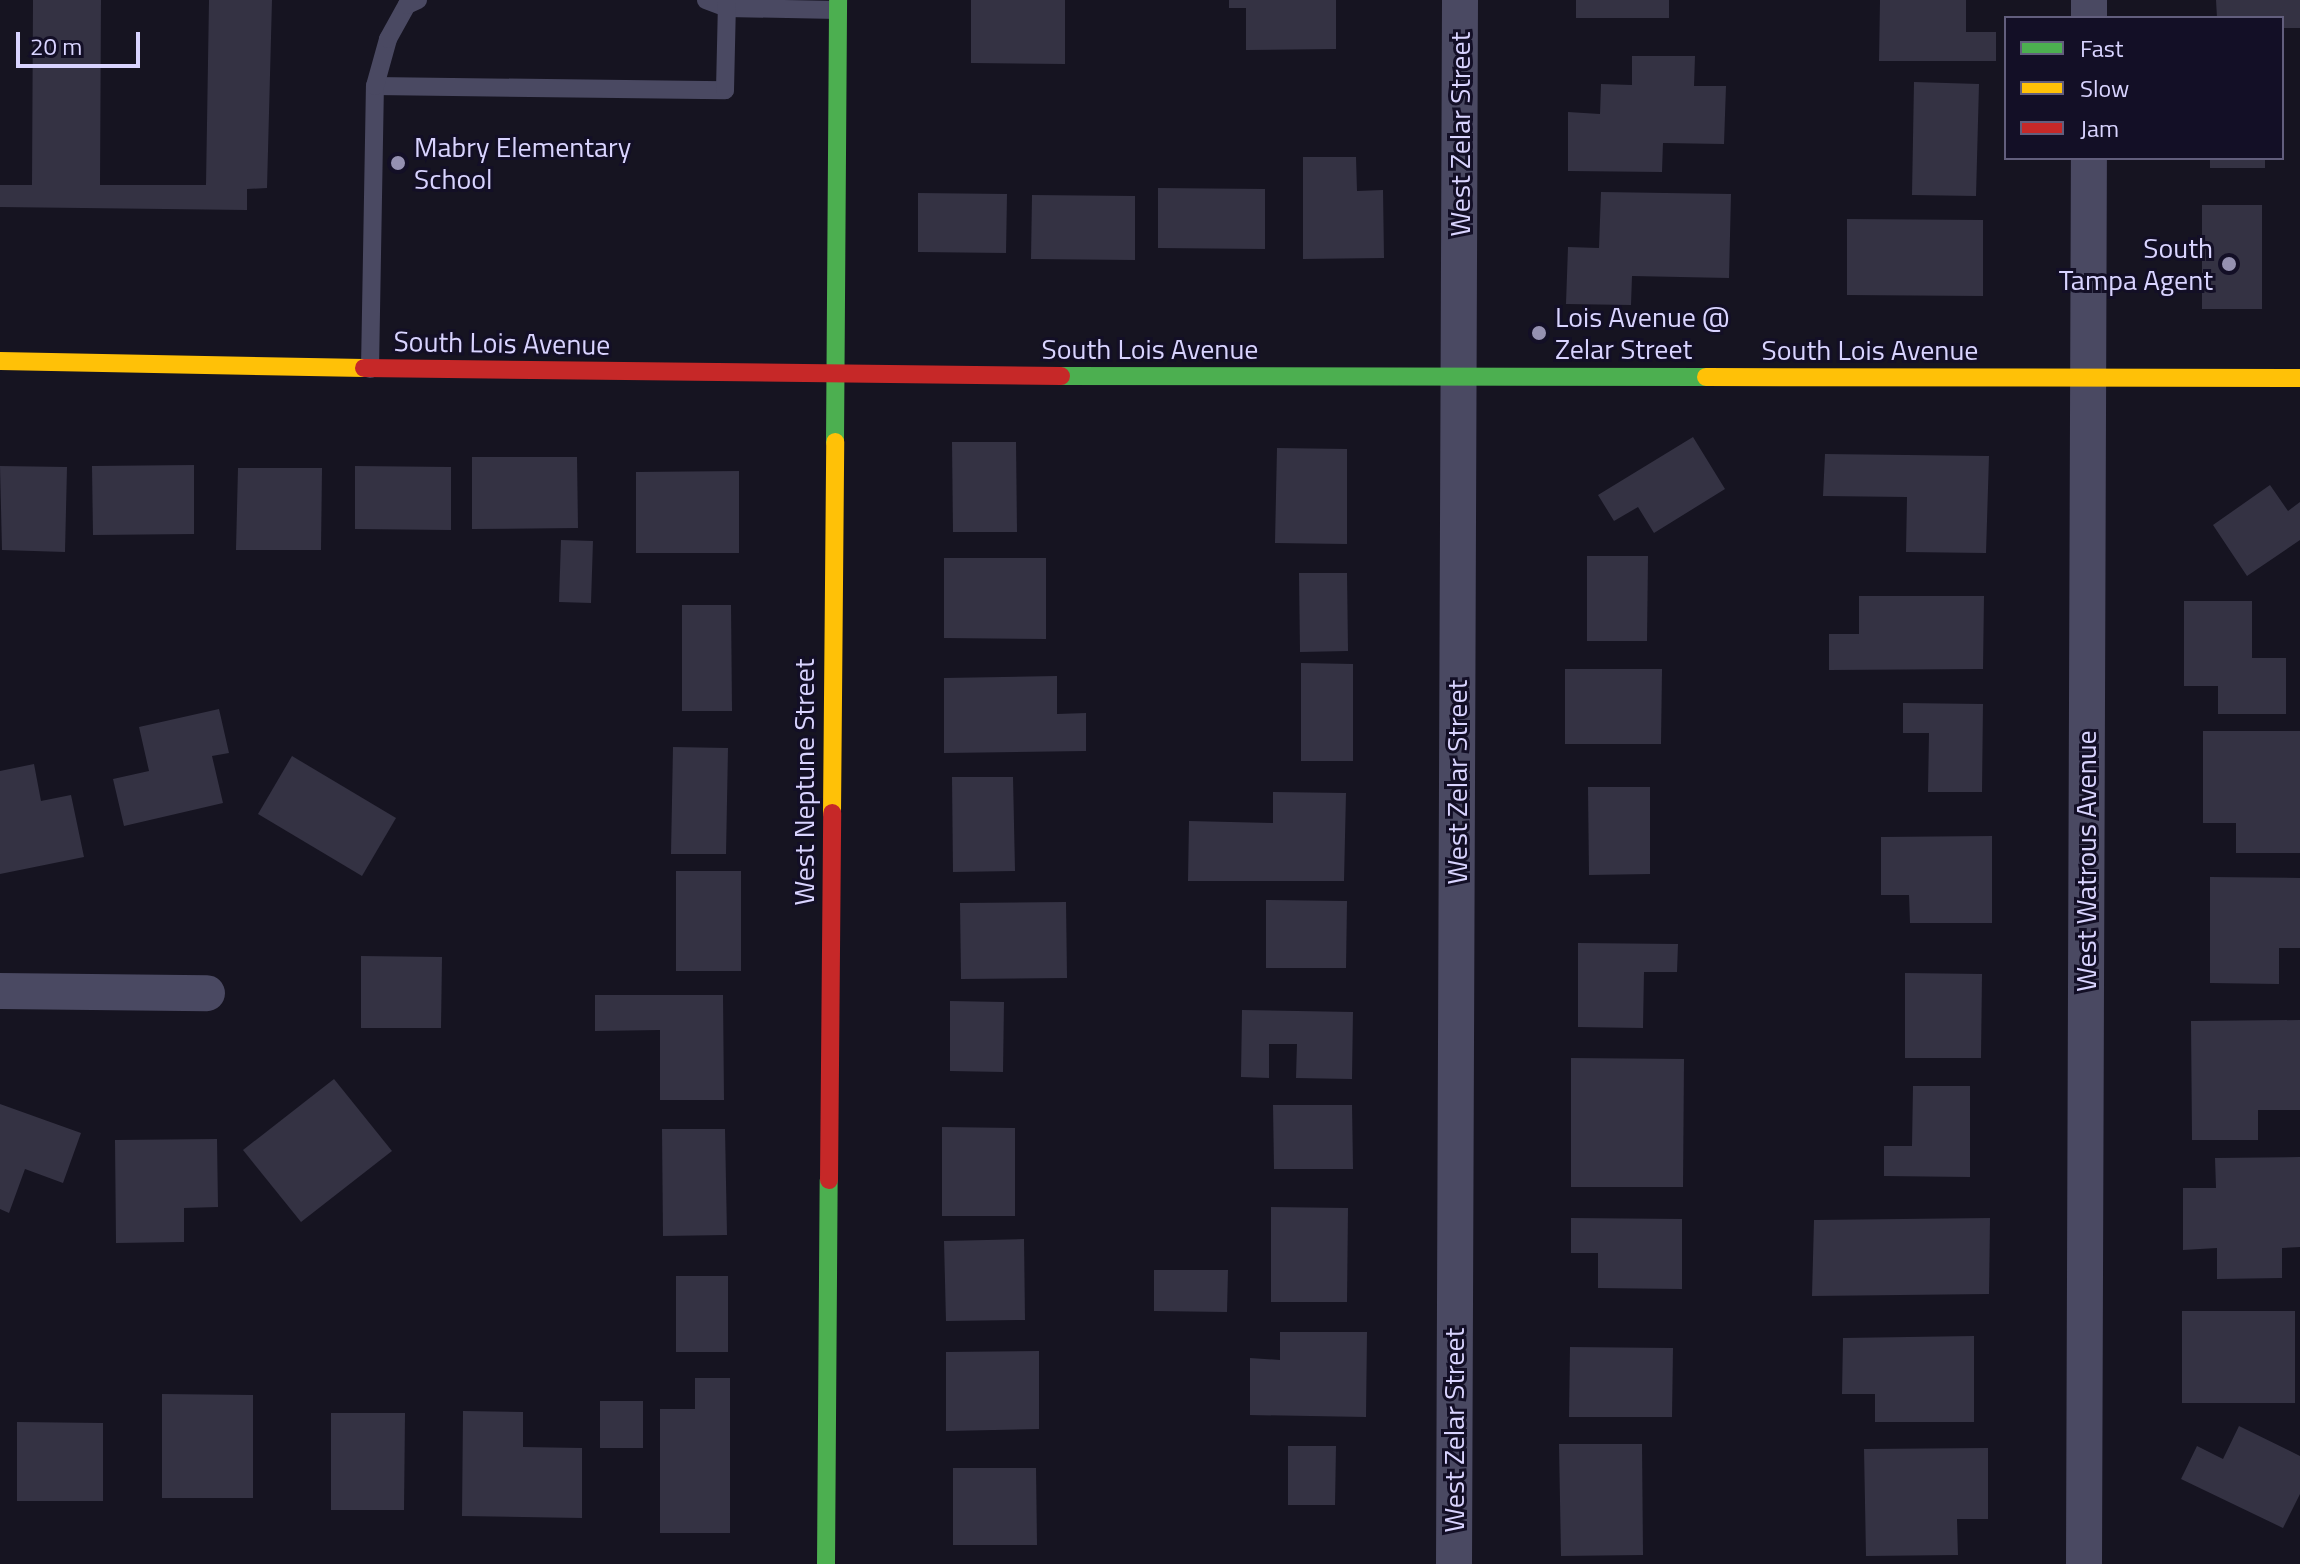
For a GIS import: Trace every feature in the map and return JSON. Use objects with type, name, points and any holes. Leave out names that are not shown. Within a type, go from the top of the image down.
[{"type":"street","name":"West Zelar Street","points":[[1454,1564],[1460,0]]},
{"type":"street","name":"West Neptune Street","points":[[826,1564],[838,5]]},
{"type":"street","name":"West Watrous Avenue","points":[[2084,1564],[2089,160]]},
{"type":"street","name":"South Lois Avenue","points":[[0,361],[835,376],[2300,378]]},
{"type":"street","points":[[0,991],[207,993]]},
{"type":"lane","points":[[370,369],[375,86],[388,39],[407,5],[418,0]]},
{"type":"lane","points":[[706,0],[727,4],[838,5]]},
{"type":"lane","points":[[375,86],[725,90],[727,4]]},
{"type":"building","points":[[33,0],[101,0],[100,185],[206,185],[209,0],[272,0],[267,188],[247,189],[247,210],[0,207],[0,185],[32,185]]},
{"type":"building","points":[[971,0],[1065,0],[1065,64],[971,63]]},
{"type":"building","points":[[1229,0],[1336,0],[1336,49],[1246,50],[1246,8],[1229,8]]},
{"type":"building","points":[[1576,0],[1669,0],[1669,18],[1576,18]]},
{"type":"building","points":[[1880,0],[1966,0],[1966,32],[1996,32],[1996,61],[1879,61]]},
{"type":"building","points":[[2216,0],[2300,0],[2300,28],[2284,28],[2284,16],[2217,16]]},
{"type":"building","points":[[1632,56],[1695,56],[1694,86],[1726,86],[1724,144],[1663,143],[1662,172],[1568,171],[1568,112],[1600,114],[1601,84],[1632,85]]},
{"type":"building","points":[[1914,82],[1979,84],[1976,196],[1912,195]]},
{"type":"building","points":[[1303,157],[1356,157],[1357,191],[1383,190],[1384,258],[1303,259]]},
{"type":"building","points":[[2210,160],[2265,160],[2265,168],[2210,168]]},
{"type":"building","points":[[1158,188],[1265,189],[1265,249],[1158,248]]},
{"type":"building","points":[[1601,192],[1731,194],[1729,278],[1632,276],[1631,305],[1566,304],[1568,247],[1599,248]]},
{"type":"building","points":[[918,193],[1007,194],[1006,253],[918,252]]},
{"type":"building","points":[[1032,195],[1135,196],[1135,260],[1031,259]]},
{"type":"building","points":[[2202,205],[2262,205],[2262,309],[2202,309]]},
{"type":"building","points":[[1847,219],[1983,220],[1983,296],[1847,295]]},
{"type":"building","points":[[1693,437],[1725,489],[1654,533],[1638,507],[1614,521],[1598,495]]},
{"type":"building","points":[[952,442],[1016,442],[1017,532],[953,532]]},
{"type":"building","points":[[1277,448],[1347,449],[1347,544],[1275,543]]},
{"type":"building","points":[[1825,454],[1989,456],[1986,553],[1906,552],[1907,497],[1823,496]]},
{"type":"building","points":[[472,457],[577,457],[578,528],[472,529]]},
{"type":"building","points":[[194,465],[194,534],[93,535],[92,466]]},
{"type":"building","points":[[0,466],[67,467],[65,552],[2,550]]},
{"type":"building","points":[[355,466],[451,467],[451,530],[355,529]]},
{"type":"building","points":[[238,468],[322,468],[321,550],[236,550]]},
{"type":"building","points":[[739,471],[739,553],[636,553],[636,472]]},
{"type":"building","points":[[2270,485],[2288,511],[2300,502],[2300,540],[2247,576],[2213,525]]},
{"type":"building","points":[[561,540],[593,541],[591,603],[559,602]]},
{"type":"building","points":[[1587,556],[1648,556],[1647,641],[1587,641]]},
{"type":"building","points":[[944,558],[1046,558],[1046,639],[944,638]]},
{"type":"building","points":[[1299,573],[1347,573],[1348,651],[1300,652]]},
{"type":"building","points":[[1859,596],[1984,596],[1983,669],[1829,670],[1829,634],[1859,634]]},
{"type":"building","points":[[2184,601],[2252,601],[2252,658],[2286,658],[2286,714],[2218,714],[2218,686],[2184,686]]},
{"type":"building","points":[[682,605],[731,605],[732,711],[682,711]]},
{"type":"building","points":[[1301,663],[1353,664],[1353,761],[1301,761]]},
{"type":"building","points":[[1565,669],[1662,669],[1661,744],[1565,744]]},
{"type":"building","points":[[1057,676],[1057,714],[1086,713],[1086,751],[944,753],[944,678]]},
{"type":"building","points":[[1903,703],[1983,704],[1982,792],[1928,792],[1929,733],[1903,733]]},
{"type":"building","points":[[219,709],[229,753],[212,756],[223,803],[124,826],[113,779],[149,771],[139,727]]},
{"type":"building","points":[[2203,731],[2300,731],[2300,853],[2236,853],[2236,823],[2203,823]]},
{"type":"building","points":[[673,747],[728,748],[726,854],[671,854]]},
{"type":"building","points":[[292,756],[396,818],[362,876],[258,814]]},
{"type":"building","points":[[34,764],[41,801],[71,795],[84,857],[0,874],[0,771]]},
{"type":"building","points":[[952,777],[1013,777],[1015,871],[953,872]]},
{"type":"building","points":[[1588,787],[1650,787],[1650,874],[1589,875]]},
{"type":"building","points":[[1273,792],[1346,793],[1344,881],[1188,881],[1189,821],[1273,823]]},
{"type":"building","points":[[1992,836],[1992,923],[1910,923],[1909,895],[1881,895],[1881,837]]},
{"type":"building","points":[[676,871],[741,871],[741,971],[676,971]]},
{"type":"building","points":[[2210,877],[2300,878],[2300,948],[2279,948],[2279,984],[2210,983]]},
{"type":"building","points":[[1266,900],[1347,901],[1346,968],[1266,968]]},
{"type":"building","points":[[1066,902],[1067,978],[961,979],[960,903]]},
{"type":"building","points":[[1578,943],[1678,944],[1677,972],[1644,972],[1643,1028],[1578,1027]]},
{"type":"building","points":[[361,956],[442,957],[441,1028],[361,1028]]},
{"type":"building","points":[[1905,973],[1982,974],[1981,1058],[1905,1058]]},
{"type":"building","points":[[595,995],[723,995],[724,1100],[660,1100],[660,1030],[595,1031]]},
{"type":"building","points":[[950,1001],[1004,1002],[1003,1072],[950,1071]]},
{"type":"building","points":[[1242,1010],[1353,1012],[1352,1079],[1296,1078],[1297,1044],[1269,1044],[1269,1078],[1241,1077]]},
{"type":"building","points":[[2300,1020],[2300,1110],[2258,1110],[2258,1140],[2192,1140],[2191,1021]]},
{"type":"building","points":[[1571,1058],[1684,1059],[1683,1187],[1571,1187]]},
{"type":"building","points":[[334,1079],[392,1151],[301,1222],[243,1150]]},
{"type":"building","points":[[1913,1086],[1970,1086],[1970,1177],[1884,1176],[1884,1146],[1912,1146]]},
{"type":"building","points":[[0,1104],[81,1133],[63,1183],[25,1169],[9,1213],[0,1209]]},
{"type":"building","points":[[1273,1105],[1352,1105],[1353,1169],[1274,1169]]},
{"type":"building","points":[[942,1127],[1015,1128],[1015,1216],[942,1216]]},
{"type":"building","points":[[662,1129],[725,1129],[727,1235],[663,1236]]},
{"type":"building","points":[[217,1139],[218,1207],[184,1208],[184,1242],[116,1243],[115,1140]]},
{"type":"building","points":[[2300,1157],[2300,1247],[2282,1248],[2282,1278],[2217,1279],[2217,1248],[2183,1250],[2183,1188],[2216,1188],[2215,1158]]},
{"type":"building","points":[[1271,1207],[1348,1208],[1347,1302],[1271,1302]]},
{"type":"building","points":[[1571,1218],[1682,1219],[1682,1289],[1598,1288],[1598,1253],[1571,1253]]},
{"type":"building","points":[[1990,1218],[1989,1294],[1812,1296],[1814,1220]]},
{"type":"building","points":[[1024,1239],[1025,1320],[946,1321],[944,1241]]},
{"type":"building","points":[[1154,1270],[1228,1270],[1227,1312],[1154,1311]]},
{"type":"building","points":[[676,1276],[728,1276],[728,1352],[676,1352]]},
{"type":"building","points":[[2182,1311],[2295,1311],[2295,1403],[2182,1403]]},
{"type":"building","points":[[1280,1332],[1367,1332],[1366,1417],[1250,1415],[1250,1358],[1280,1360]]},
{"type":"building","points":[[1974,1336],[1974,1422],[1875,1422],[1875,1394],[1842,1394],[1843,1338]]},
{"type":"building","points":[[1570,1347],[1673,1348],[1672,1417],[1569,1417]]},
{"type":"building","points":[[1039,1351],[1039,1429],[946,1431],[946,1352]]},
{"type":"building","points":[[695,1378],[730,1378],[730,1533],[660,1533],[660,1409],[695,1409]]},
{"type":"building","points":[[162,1394],[253,1395],[253,1498],[162,1498]]},
{"type":"building","points":[[600,1401],[643,1401],[643,1448],[600,1448]]},
{"type":"building","points":[[463,1411],[523,1412],[523,1447],[582,1448],[582,1518],[462,1516]]},
{"type":"building","points":[[331,1413],[405,1413],[404,1510],[331,1510]]},
{"type":"building","points":[[17,1422],[103,1423],[103,1501],[17,1501]]},
{"type":"building","points":[[2239,1426],[2300,1456],[2300,1494],[2283,1528],[2181,1479],[2197,1446],[2223,1459]]},
{"type":"building","points":[[1559,1444],[1642,1444],[1643,1555],[1561,1556]]},
{"type":"building","points":[[1288,1446],[1336,1446],[1335,1505],[1288,1505]]},
{"type":"building","points":[[1988,1448],[1988,1519],[1957,1519],[1958,1555],[1866,1556],[1864,1449]]},
{"type":"building","points":[[953,1468],[1036,1468],[1037,1545],[953,1545]]},
{"type":"traffic: fast","points":[[835,442],[838,0]]},
{"type":"traffic: fast","points":[[1061,376],[1706,377]]},
{"type":"traffic: fast","points":[[826,1564],[829,1180]]},
{"type":"traffic: slow","points":[[0,361],[364,368]]},
{"type":"traffic: slow","points":[[1706,377],[2300,378]]},
{"type":"traffic: slow","points":[[832,813],[835,442]]},
{"type":"traffic: jam","points":[[364,368],[1061,376]]},
{"type":"traffic: jam","points":[[829,1180],[832,813]]},
{"type":"place","name":"Mabry Elementary School","points":[[398,163]]},
{"type":"place","name":"South Tampa Agent","points":[[2229,264]]},
{"type":"place","name":"Lois Avenue @ Zelar Street","points":[[1539,333]]}]
